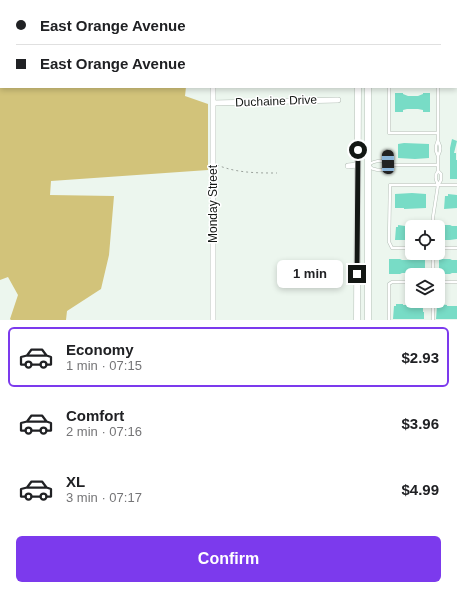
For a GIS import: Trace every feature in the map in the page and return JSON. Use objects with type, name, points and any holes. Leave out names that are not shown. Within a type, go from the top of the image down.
[{"type":"street","name":"Monday Street","points":[[213,88],[213,320]]},
{"type":"street","points":[[357,320],[358,88]]},
{"type":"street","points":[[368,88],[368,320]]},
{"type":"street","name":"Duchaine Drive","points":[[213,103],[338,100]]},
{"type":"street","points":[[348,166],[368,165]]},
{"type":"lane","points":[[389,88],[389,133],[438,133]]},
{"type":"lane","points":[[438,88],[438,140],[436,146],[438,156],[438,171],[436,174],[436,179],[438,185]]},
{"type":"lane","points":[[438,140],[441,146],[441,152],[438,156]]},
{"type":"lane","points":[[387,151],[388,162],[390,162],[391,165]]},
{"type":"lane","points":[[388,162],[374,161],[368,165],[374,169],[386,169],[391,165],[438,165]]},
{"type":"lane","points":[[433,220],[438,185],[441,180],[441,174],[438,171]]},
{"type":"lane","points":[[405,248],[392,248],[390,242],[390,185],[457,185]]},
{"type":"lane","points":[[445,248],[457,248]]},
{"type":"lane","points":[[389,320],[389,284],[392,282],[405,282]]},
{"type":"lane","points":[[445,282],[457,282]]},
{"type":"lane","points":[[433,308],[433,320]]},
{"type":"path","points":[[213,163],[225,168],[250,173],[277,173]]},
{"type":"shaded area","points":[[0,88],[186,88],[185,96],[208,104],[208,170],[51,181],[50,195],[114,196],[109,255],[101,289],[67,311],[66,320],[11,320],[10,319],[18,295],[8,277],[0,280]]},
{"type":"building","points":[[395,93],[403,93],[408,96],[418,96],[423,93],[430,93],[430,112],[423,112],[423,110],[418,109],[407,109],[403,110],[403,112],[395,112]]},
{"type":"building","points":[[452,139],[457,141],[454,153],[456,153],[457,160],[457,179],[450,179],[450,148]]},
{"type":"building","points":[[398,144],[429,144],[429,158],[398,158]]},
{"type":"building","points":[[395,194],[426,194],[426,208],[395,208]]},
{"type":"building","points":[[448,194],[457,195],[457,208],[444,209],[445,196],[448,196]]},
{"type":"building","points":[[398,225],[405,226],[405,240],[395,240],[396,227],[398,227]]},
{"type":"building","points":[[445,225],[457,226],[457,239],[445,240]]},
{"type":"building","points":[[389,259],[425,260],[425,268],[405,268],[405,273],[389,274]]},
{"type":"building","points":[[439,260],[457,260],[457,273],[445,274],[445,268],[439,268]]},
{"type":"building","points":[[396,304],[403,304],[405,305],[405,308],[423,308],[424,319],[393,319],[394,306],[396,306]]},
{"type":"building","points":[[445,305],[457,306],[457,319],[436,319],[437,308],[445,308]]},
{"type":"route","points":[[357,274],[358,150]]}]
